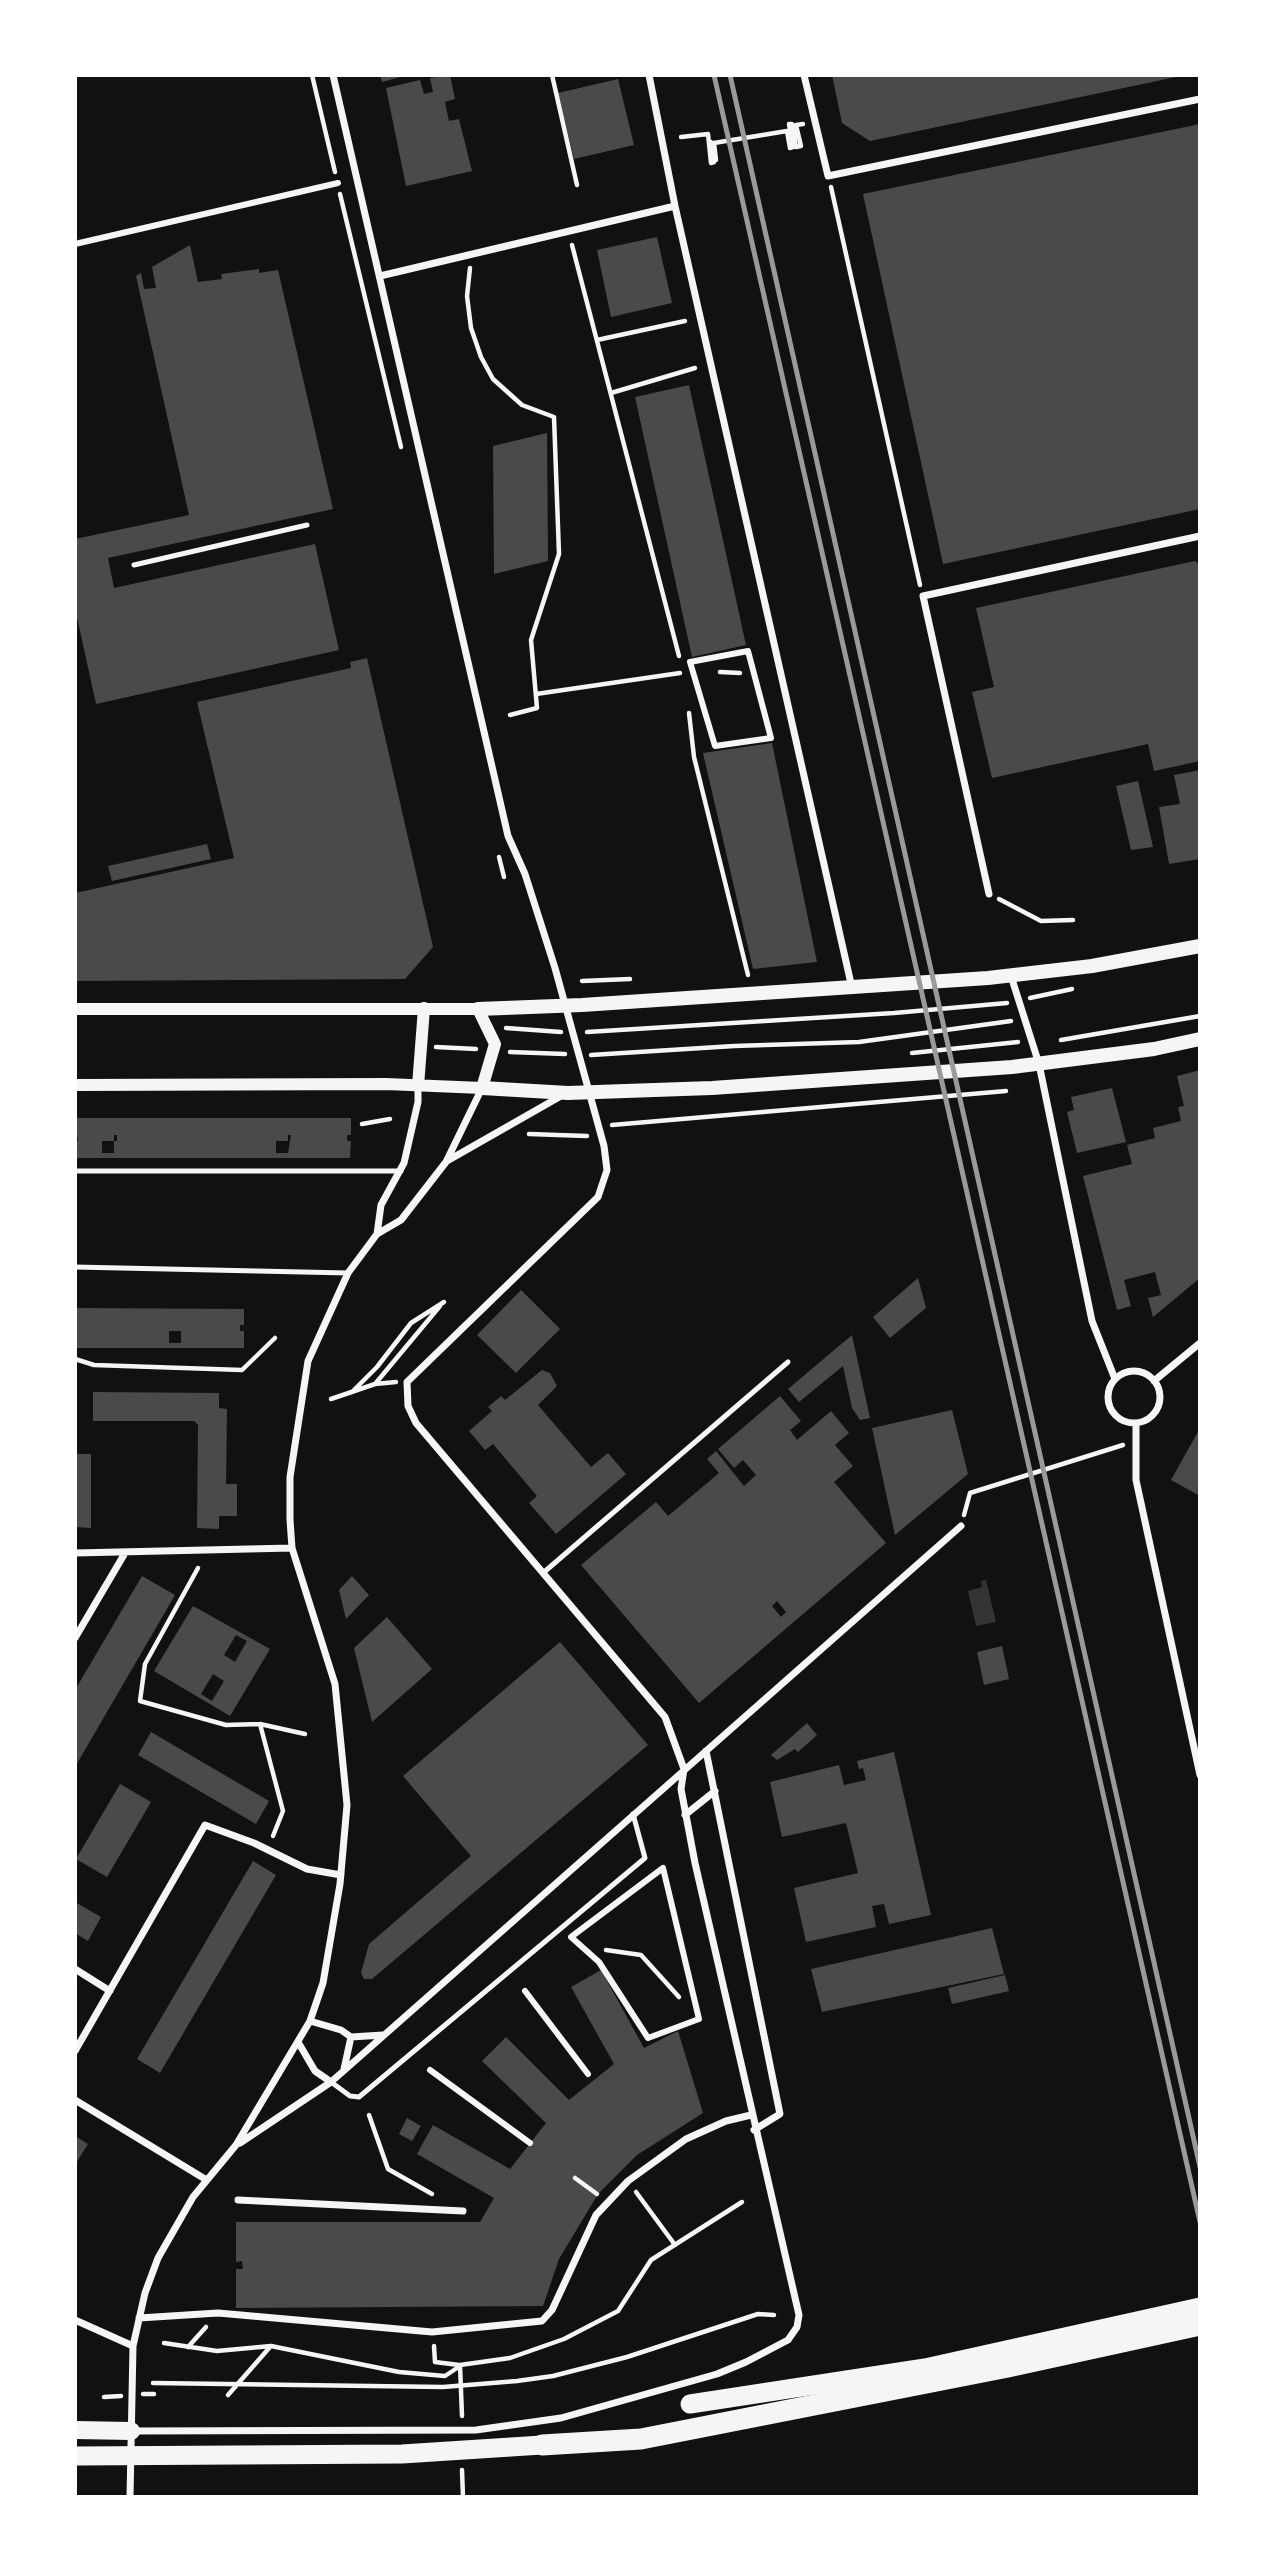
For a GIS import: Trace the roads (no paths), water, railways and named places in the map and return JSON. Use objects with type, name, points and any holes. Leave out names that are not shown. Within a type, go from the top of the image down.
[{"type":"highway","points":[[1090,2333],[1118,2321],[1200,2298]]},
{"type":"highway","points":[[690,2404],[844,2382],[1047,2343],[1200,2307]]},
{"type":"highway","points":[[75,2456],[402,2454],[640,2439],[1008,2367],[1200,2325]]},
{"type":"highway","points":[[1008,2367],[1047,2343]]},
{"type":"main road","points":[[478,1009],[852,989],[1011,976],[1200,946]]},
{"type":"main road","points":[[482,1088],[568,1093],[659,1090],[1008,1067],[1154,1049],[1200,1039]]},
{"type":"main road","points":[[75,2430],[131,2431]]},
{"type":"street","points":[[131,2431],[476,2430],[561,2418],[705,2378],[746,2362],[788,2340],[797,2327],[799,2315],[754,2130],[685,1815],[681,1789],[684,1769],[666,1717],[416,1423],[408,1406],[407,1382],[598,1197],[607,1170],[604,1146],[555,968],[525,874],[508,836],[333,75]]},
{"type":"street","points":[[649,75],[674,206],[852,989]]},
{"type":"street","points":[[804,75],[828,176],[1200,99]]},
{"type":"street","points":[[75,244],[338,183]]},
{"type":"street","points":[[380,276],[674,206]]},
{"type":"street","points":[[989,894],[923,596],[1200,536]]},
{"type":"street","points":[[748,651],[754,673],[771,738],[715,746],[690,662],[748,651]]},
{"type":"street","points":[[1011,976],[1039,1064],[1092,1321],[1115,1379]]},
{"type":"street","points":[[377,1234],[381,1205],[401,1171],[418,1102],[425,1008]]},
{"type":"street","points":[[75,1009],[478,1009],[495,1044],[482,1088],[446,1162],[401,1220],[377,1234],[348,1273],[308,1361],[290,1477],[292,1548],[335,1684],[347,1805],[341,1875],[323,1983],[310,2021],[236,2145],[205,2179],[158,2258],[133,2346],[130,2497]]},
{"type":"street","points":[[75,1085],[482,1088]]},
{"type":"street","points":[[446,1162],[568,1093]]},
{"type":"street","points":[[1154,1381],[1200,1343]]},
{"type":"street","points":[[1133,1371],[1145,1373],[1154,1381],[1160,1394],[1157,1408],[1147,1419],[1136,1423],[1122,1420],[1112,1409],[1108,1395],[1115,1379],[1133,1371]]},
{"type":"street","points":[[1136,1423],[1136,1480],[1200,1775]]},
{"type":"street","points":[[236,2145],[331,2082],[961,1526]]},
{"type":"street","points":[[75,1553],[292,1548]]},
{"type":"street","points":[[75,1638],[125,1553]]},
{"type":"street","points":[[706,1751],[780,2114],[754,2130]]},
{"type":"street","points":[[685,1815],[715,1791]]},
{"type":"street","points":[[75,2051],[205,1825],[254,1843],[307,1869],[341,1875]]},
{"type":"street","points":[[663,1868],[699,2019],[648,2038],[599,1962],[570,1937],[663,1868]]},
{"type":"street","points":[[75,1969],[110,1991]]},
{"type":"street","points":[[524,1991],[588,2074]]},
{"type":"street","points":[[310,2021],[341,2030],[351,2037],[384,2035]]},
{"type":"street","points":[[344,2069],[351,2037]]},
{"type":"street","points":[[298,2042],[315,2071],[331,2082]]},
{"type":"street","points":[[430,2070],[530,2143]]},
{"type":"street","points":[[75,2100],[205,2179]]},
{"type":"street","points":[[139,2318],[218,2313],[432,2332],[542,2321],[552,2310],[596,2215],[628,2181],[686,2139],[726,2121],[751,2115]]},
{"type":"street","points":[[238,2200],[463,2211]]},
{"type":"street","points":[[75,2320],[133,2346]]},
{"type":"lane","points":[[134,565],[307,525]]},
{"type":"lane","points":[[75,1171],[401,1171]]},
{"type":"lane","points":[[75,1267],[348,1273]]},
{"type":"lane","points":[[543,1573],[788,1362]]},
{"type":"lane","points":[[331,2082],[350,2096],[359,2097],[645,1858],[633,1814]]},
{"type":"railway","points":[[714,75],[1200,2222]]},
{"type":"railway","points":[[730,75],[1200,2167]]}]
